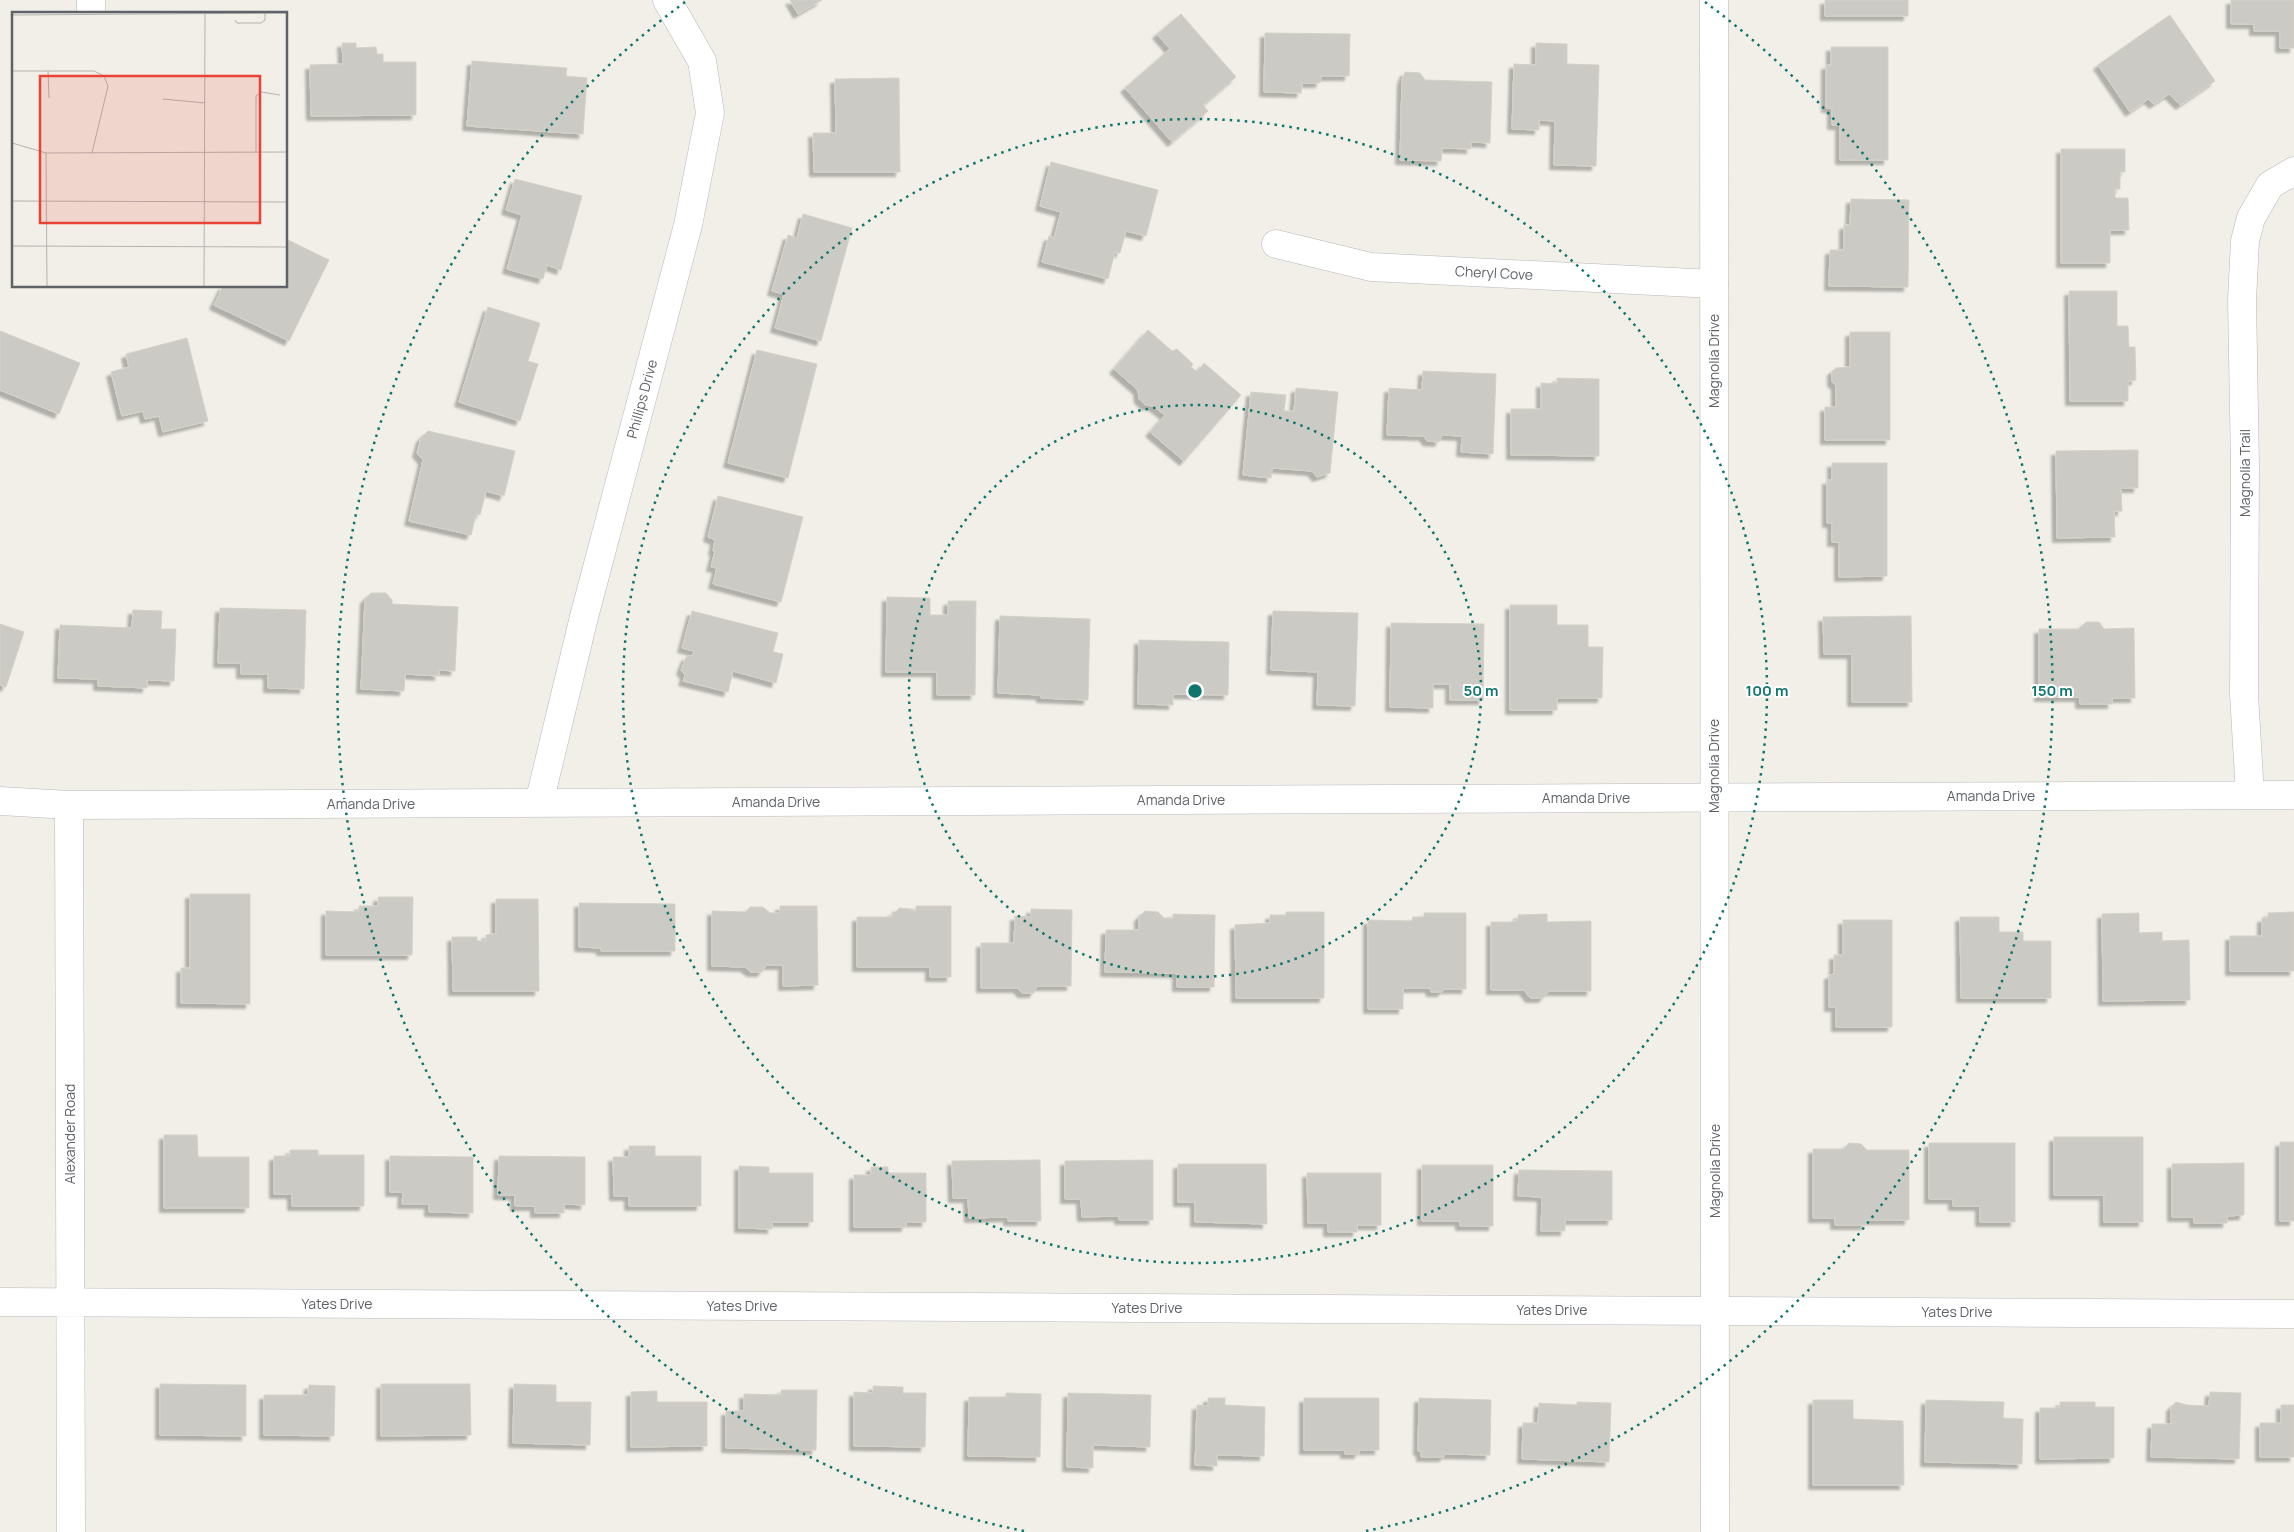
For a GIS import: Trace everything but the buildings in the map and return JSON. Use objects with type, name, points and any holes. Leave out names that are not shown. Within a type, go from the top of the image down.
[{"type":"street","name":"Phillips Drive","points":[[539,803],[584,617],[688,226],[710,113],[702,61],[667,0]]},
{"type":"street","name":"Magnolia Drive","points":[[1714,0],[1715,1532]]},
{"type":"street","name":"Magnolia Trail","points":[[2250,796],[2244,694],[2245,466],[2242,300],[2245,241],[2252,218],[2270,185],[2294,171]]},
{"type":"street","name":"Cheryl Cove","points":[[1276,244],[1372,267],[1714,284]]},
{"type":"street","name":"Amanda Drive","points":[[69,805],[2294,795]]},
{"type":"street","points":[[0,801],[69,805]]},
{"type":"street","name":"Alexander Road","points":[[69,805],[72,1532]]},
{"type":"street","name":"Yates Drive","points":[[0,1302],[2294,1314]]}]
